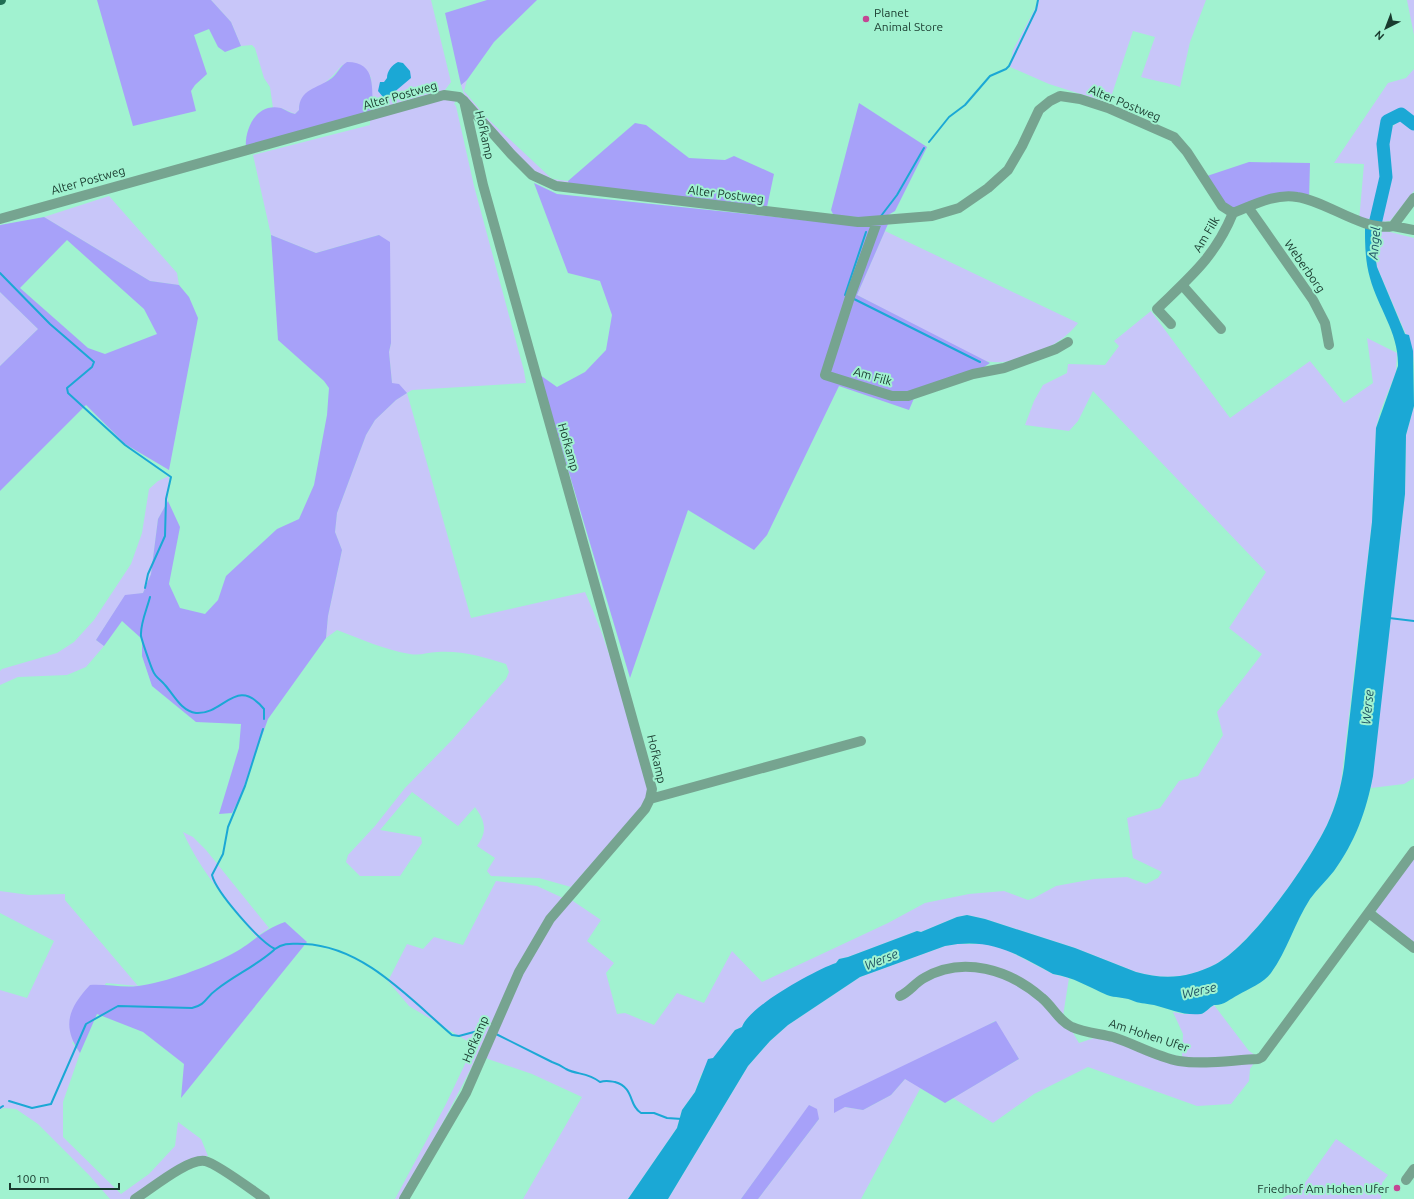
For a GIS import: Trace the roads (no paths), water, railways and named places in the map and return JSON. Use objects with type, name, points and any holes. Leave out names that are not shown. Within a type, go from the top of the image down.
[{"type":"street","name":"Alter Postweg","points":[[0,219],[444,95],[459,97],[464,101],[511,154],[532,175],[556,186],[851,222],[877,222],[932,216],[959,208],[988,188],[1008,170],[1022,146],[1039,110],[1050,101],[1060,96],[1080,99],[1108,108],[1174,137],[1187,152],[1222,206],[1233,213]]},
{"type":"street","name":"Hofkamp","points":[[404,1199],[466,1093],[519,972],[550,919],[645,809],[650,799],[652,789],[492,216],[470,131],[464,101]]},
{"type":"street","points":[[1233,213],[1276,197],[1296,196],[1364,222],[1380,226],[1393,226],[1414,230]]},
{"type":"street","points":[[1393,226],[1414,198]]},
{"type":"street","name":"Weberborg","points":[[1248,207],[1313,300],[1325,323],[1329,345]]},
{"type":"street","name":"Am Filk","points":[[1171,324],[1157,309],[1209,257],[1224,233],[1233,213]]},
{"type":"street","name":"Am Filk","points":[[877,222],[851,294],[825,375],[892,396],[908,396],[973,374],[1004,368],[1056,349],[1068,342]]},
{"type":"street","points":[[1182,285],[1221,329]]},
{"type":"street","name":"Hofkamp","points":[[650,799],[861,741]]},
{"type":"street","name":"Am Hohen Ufer","points":[[900,996],[924,978],[946,969],[961,966],[974,966],[994,971],[1017,981],[1042,998],[1073,1028],[1097,1032],[1177,1061],[1189,1063],[1258,1059],[1262,1057],[1414,851]]},
{"type":"street","points":[[1369,913],[1414,948]]},
{"type":"street","points":[[135,1199],[186,1165],[204,1161],[223,1171],[265,1199]]},
{"type":"street","points":[[1406,1180],[1414,1169]]},
{"type":"water","points":[[398,62],[403,63],[410,71],[411,78],[392,94],[383,97],[378,91],[380,82],[384,82],[390,68]]},
{"type":"water","name":"Werse","points":[[1365,226],[1378,229],[1374,249],[1377,267],[1405,334],[1409,335],[1413,351],[1414,406],[1406,435],[1405,494],[1373,776],[1367,802],[1354,838],[1334,871],[1310,899],[1282,955],[1268,977],[1226,1002],[1214,1005],[1201,1014],[1189,1014],[1107,995],[1074,980],[1053,974],[1014,954],[989,945],[961,944],[945,946],[860,977],[788,1025],[770,1041],[748,1066],[668,1199],[628,1199],[677,1128],[682,1110],[695,1092],[708,1059],[713,1058],[735,1030],[742,1027],[747,1019],[756,1010],[769,1000],[783,990],[813,973],[836,963],[839,959],[917,931],[921,932],[957,917],[967,915],[985,919],[1075,948],[1136,972],[1147,975],[1167,977],[1186,975],[1206,969],[1230,954],[1246,939],[1278,901],[1319,841],[1336,804],[1341,782],[1344,767],[1372,522],[1376,428],[1398,366],[1392,332],[1368,272]]},
{"type":"waterway","points":[[929,142],[949,117],[965,105],[990,76],[1006,69],[1009,66],[1036,10],[1038,0]]},
{"type":"waterway","name":"Angel","points":[[1372,237],[1386,177],[1383,144],[1387,121],[1401,114],[1414,124]]},
{"type":"waterway","points":[[881,216],[897,195],[924,148]]},
{"type":"waterway","points":[[845,295],[866,232]]},
{"type":"waterway","points":[[0,273],[50,324],[94,362],[92,367],[67,388],[68,393],[125,445],[171,477],[166,499],[165,536],[148,574],[145,588]]},
{"type":"waterway","points":[[854,299],[980,362]]},
{"type":"waterway","points":[[150,597],[144,616],[141,636],[154,673],[178,702],[186,709],[196,713],[206,712],[238,696],[246,696],[254,699],[264,709],[264,719]]},
{"type":"waterway","points":[[1389,618],[1414,621]]},
{"type":"waterway","points":[[263,729],[245,786],[228,827],[223,854],[212,875],[215,883],[229,904],[249,927],[275,949],[285,944],[304,944],[326,947],[346,954],[384,976],[402,990],[452,1035],[459,1036],[485,1029]]},
{"type":"waterway","points":[[9,1101],[32,1108],[51,1104],[86,1024],[118,1006],[197,1007],[223,985],[274,950]]},
{"type":"waterway","points":[[496,1034],[570,1071],[586,1075],[600,1082],[609,1081],[621,1085],[629,1092],[634,1106],[641,1113],[654,1113],[667,1118],[682,1119]]},
{"type":"place","name":"Planet Animal Store","points":[[866,19]]},
{"type":"place","name":"Friedhof Am Hohen Ufer","points":[[1397,1188]]}]
